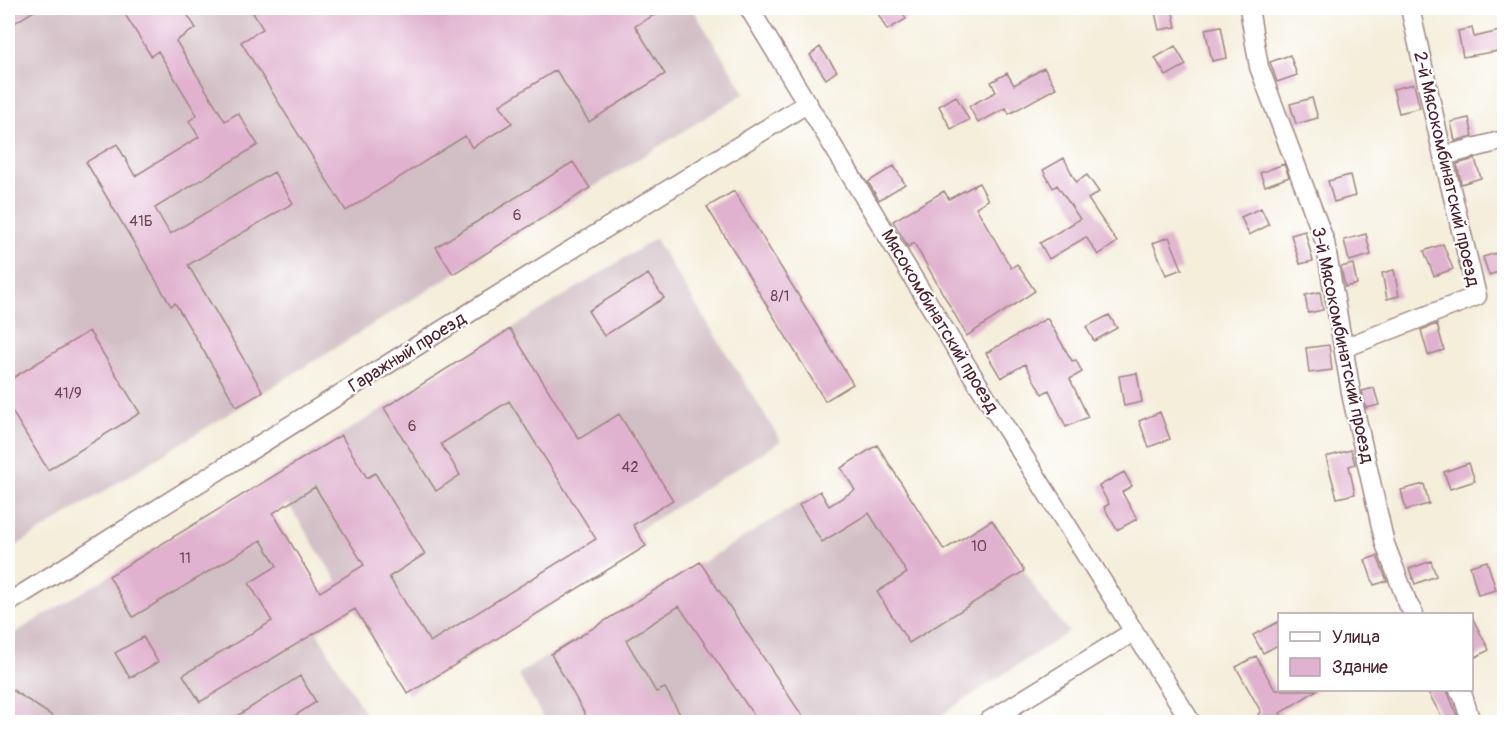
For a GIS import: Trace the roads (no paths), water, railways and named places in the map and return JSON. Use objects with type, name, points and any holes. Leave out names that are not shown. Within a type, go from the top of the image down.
[{"type":"street","name":"Мясокомбинатский проезд","points":[[749,8],[963,360],[1191,723]]},
{"type":"street","name":"3-й Мясокомбинатский проезд","points":[[1249,8],[1259,67],[1325,242],[1352,398],[1385,544],[1407,604],[1413,613]]},
{"type":"street","name":"2-й Мясокомбинатский проезд","points":[[1344,348],[1478,296],[1443,156],[1410,8]]},
{"type":"street","name":"Гаражный проезд","points":[[8,603],[808,103]]},
{"type":"street","points":[[1443,156],[1504,140]]},
{"type":"street","points":[[987,723],[1133,632]]},
{"type":"street","points":[[1460,691],[1471,723]]}]
